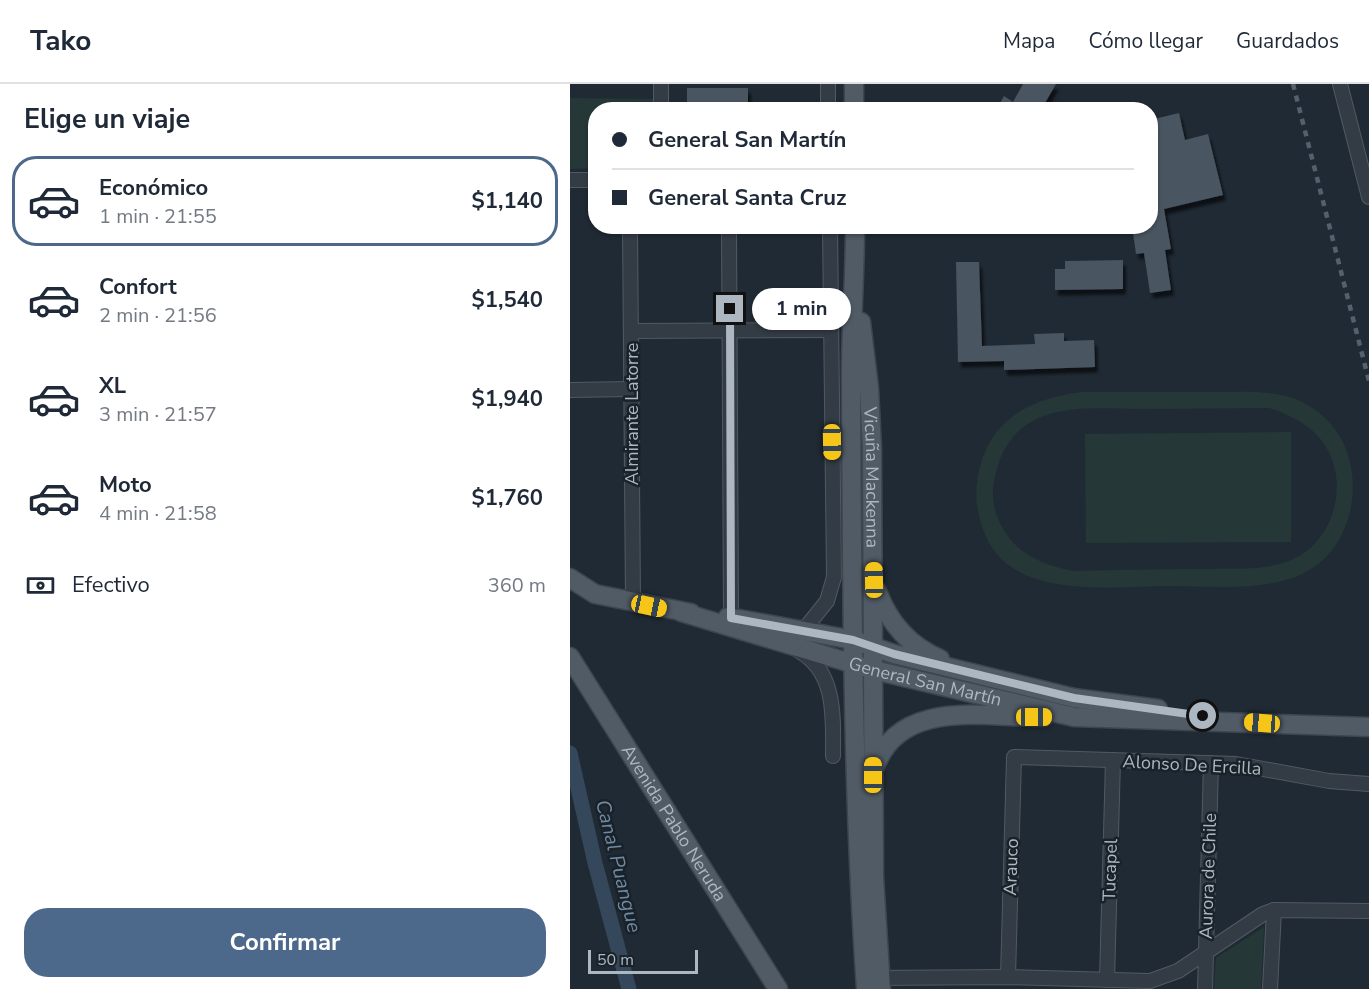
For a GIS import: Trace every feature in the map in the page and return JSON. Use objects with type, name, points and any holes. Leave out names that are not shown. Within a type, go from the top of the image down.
[{"type":"main road","points":[[854,84],[854,102]]},
{"type":"main road","name":"Vicuña Mackenna","points":[[855,234],[856,290],[851,374],[857,861],[873,984]]},
{"type":"main road","name":"Vicuña Mackenna","points":[[856,290],[869,388],[874,580],[873,984]]},
{"type":"main road","name":"General San Martín","points":[[570,578],[595,594]]},
{"type":"main road","points":[[874,580],[887,615],[905,636],[934,656],[967,670]]},
{"type":"main road","name":"General San Martín","points":[[572,596],[595,594],[681,612],[731,618],[853,640],[915,660],[967,670],[1074,698],[1246,722]]},
{"type":"main road","name":"General San Martín","points":[[681,612],[874,670],[1074,717],[1369,727]]},
{"type":"main road","name":"Avenida Pablo Neruda","points":[[570,657],[778,989]]},
{"type":"main road","points":[[873,775],[890,742],[907,728],[925,719],[945,716],[1074,717]]},
{"type":"street","points":[[661,84],[661,102]]},
{"type":"street","points":[[828,84],[828,102]]},
{"type":"street","points":[[1340,84],[1369,196]]},
{"type":"street","points":[[570,180],[588,180]]},
{"type":"street","name":"Almirante Latorre","points":[[630,234],[633,602]]},
{"type":"street","points":[[729,234],[731,618]]},
{"type":"street","name":"Vicuña Mackenna","points":[[802,631],[827,601],[834,577],[830,234]]},
{"type":"street","points":[[631,331],[831,330]]},
{"type":"street","points":[[570,390],[631,389]]},
{"type":"street","points":[[795,648],[808,656],[829,689],[832,703],[833,756]]},
{"type":"street","name":"Alonso De Ercilla","points":[[1014,757],[1256,766],[1329,781],[1369,784]]},
{"type":"street","name":"Arauco","points":[[1008,977],[1014,757]]},
{"type":"street","name":"Tucapel","points":[[1107,980],[1113,760]]},
{"type":"street","name":"Aurora de Chile","points":[[1205,989],[1211,763]]},
{"type":"street","points":[[873,984],[1008,977],[1036,983],[1159,980],[1275,910],[1369,911]]},
{"type":"street","points":[[1270,989],[1275,910]]},
{"type":"green space","points":[[570,98],[653,99],[653,102],[588,102],[588,168],[570,169]]},
{"type":"green space","points":[[1083,392],[1250,392],[1270,393],[1300,401],[1330,423],[1342,441],[1350,461],[1353,483],[1351,505],[1345,527],[1335,546],[1321,562],[1287,580],[1254,586],[1091,587],[1063,585],[1037,579],[1014,569],[995,552],[980,521],[976,488],[981,463],[996,432],[1007,421],[1034,404]],"holes":[[[1090,408],[1269,408],[1302,423],[1319,438],[1331,458],[1337,484],[1333,511],[1321,536],[1301,555],[1289,561],[1246,568],[1074,571],[1049,565],[1027,554],[1010,539],[997,516],[993,489],[1002,455],[1020,429],[1041,417]]]},
{"type":"green space","points":[[1291,432],[1291,542],[1086,543],[1085,434]]},
{"type":"green space","points":[[1264,927],[1261,989],[1214,989],[1216,958]]},
{"type":"building","points":[[1023,84],[1056,84],[1046,102],[1013,102]]},
{"type":"building","points":[[687,88],[748,88],[748,102],[687,102]]},
{"type":"building","points":[[1004,96],[1013,102],[1001,102]]},
{"type":"building","points":[[1179,113],[1185,140],[1208,134],[1223,195],[1164,209],[1171,249],[1165,250],[1171,290],[1150,293],[1144,253],[1136,254],[1133,234],[1158,234],[1158,118]]},
{"type":"building","points":[[1123,260],[1123,289],[1055,290],[1055,269],[1065,269],[1065,261]]},
{"type":"building","points":[[956,262],[979,262],[982,346],[1035,344],[1034,334],[1064,333],[1064,341],[1094,340],[1095,367],[1004,370],[1004,361],[958,362]]},
{"type":"waterway","name":"Canal Puangue","points":[[570,753],[595,863],[629,989]]},
{"type":"railway","points":[[1293,84],[1369,381]]},
{"type":"route","points":[[730,309],[731,618],[853,640],[915,660],[967,670],[1074,698],[1203,716]]}]
